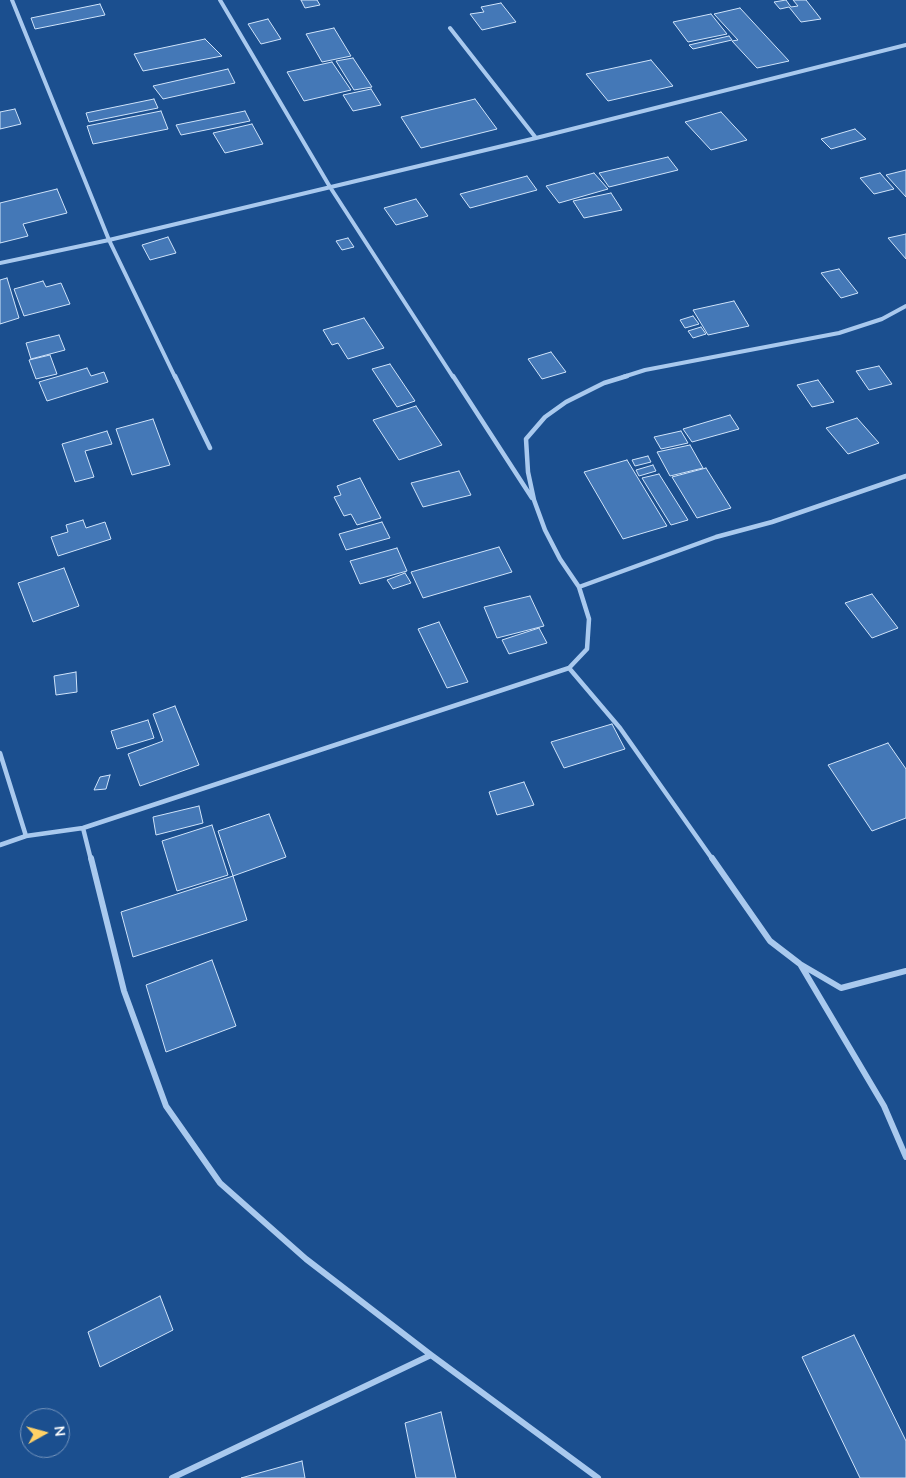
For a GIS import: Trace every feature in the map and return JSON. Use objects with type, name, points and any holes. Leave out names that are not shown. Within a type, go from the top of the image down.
[{"type":"street","points":[[12,0],[109,240],[210,448]]},
{"type":"street","points":[[220,0],[330,187],[534,500]]},
{"type":"street","points":[[450,28],[536,138]]},
{"type":"street","points":[[0,264],[109,240],[536,138],[906,45]]},
{"type":"street","points":[[0,845],[26,836],[83,828],[569,668],[587,649],[589,619],[579,587],[560,559],[545,530],[534,500],[528,472],[526,439],[545,418],[566,402],[604,383],[645,370],[839,332],[882,319],[906,306]]},
{"type":"street","points":[[579,587],[716,537],[772,522],[906,476]]},
{"type":"street","points":[[569,668],[620,728],[770,940],[800,964],[841,988],[906,971]]},
{"type":"street","points":[[0,753],[26,836]]},
{"type":"street","points":[[83,828],[124,991],[166,1106],[220,1183],[306,1259],[430,1355],[598,1478]]},
{"type":"street","points":[[800,964],[884,1106],[906,1157]]},
{"type":"street","points":[[172,1478],[430,1355]]},
{"type":"building","points":[[301,0],[317,0],[320,5],[305,8]]},
{"type":"building","points":[[786,0],[791,7],[798,6],[793,0],[806,0],[821,19],[801,22],[789,7],[780,9],[774,2]]},
{"type":"building","points":[[501,3],[516,22],[482,30],[470,14],[484,12],[481,7]]},
{"type":"building","points":[[100,4],[105,15],[35,29],[31,18]]},
{"type":"building","points":[[740,8],[789,61],[757,68],[732,41],[738,40],[714,14]]},
{"type":"building","points":[[711,14],[727,34],[688,42],[673,22]]},
{"type":"building","points":[[268,19],[281,39],[261,44],[248,24]]},
{"type":"building","points":[[334,28],[351,56],[322,62],[306,34]]},
{"type":"building","points":[[729,36],[732,40],[693,49],[689,45]]},
{"type":"building","points":[[205,39],[222,56],[143,71],[134,54]]},
{"type":"building","points":[[353,58],[372,87],[354,90],[336,61]]},
{"type":"building","points":[[651,60],[673,86],[608,101],[586,74]]},
{"type":"building","points":[[332,62],[351,90],[304,101],[287,72]]},
{"type":"building","points":[[228,69],[235,83],[163,99],[153,86]]},
{"type":"building","points":[[371,89],[381,105],[353,111],[343,95]]},
{"type":"building","points":[[154,99],[158,108],[89,122],[86,113]]},
{"type":"building","points":[[475,99],[497,129],[421,148],[401,117]]},
{"type":"building","points":[[15,109],[21,124],[0,129],[0,112]]},
{"type":"building","points":[[161,111],[168,129],[93,144],[87,126]]},
{"type":"building","points":[[245,111],[250,121],[181,135],[176,125]]},
{"type":"building","points":[[721,112],[747,140],[711,150],[685,122]]},
{"type":"building","points":[[252,124],[263,144],[225,153],[213,133]]},
{"type":"building","points":[[855,129],[866,139],[831,149],[821,139]]},
{"type":"building","points":[[668,157],[678,170],[609,187],[599,173]]},
{"type":"building","points":[[906,170],[906,197],[886,175]]},
{"type":"building","points":[[594,173],[608,189],[559,203],[546,186]]},
{"type":"building","points":[[880,173],[894,189],[874,194],[860,178]]},
{"type":"building","points":[[527,176],[537,190],[470,208],[460,194]]},
{"type":"building","points":[[57,189],[67,213],[23,224],[28,236],[0,243],[0,203]]},
{"type":"building","points":[[611,193],[622,210],[584,218],[573,201]]},
{"type":"building","points":[[416,199],[428,216],[396,225],[384,208]]},
{"type":"building","points":[[906,234],[906,259],[888,238]]},
{"type":"building","points":[[168,237],[176,253],[150,260],[142,245]]},
{"type":"building","points":[[348,238],[354,247],[342,250],[336,241]]},
{"type":"building","points":[[839,269],[858,293],[841,298],[821,273]]},
{"type":"building","points":[[7,278],[19,318],[0,324],[0,280]]},
{"type":"building","points":[[43,281],[46,287],[61,283],[70,304],[24,316],[14,289]]},
{"type":"building","points":[[734,301],[749,326],[708,335],[693,310]]},
{"type":"building","points":[[693,316],[699,324],[685,328],[680,320]]},
{"type":"building","points":[[364,318],[384,348],[348,359],[338,343],[332,345],[323,330]]},
{"type":"building","points":[[701,327],[706,334],[693,338],[688,331]]},
{"type":"building","points":[[59,335],[65,350],[31,359],[26,343]]},
{"type":"building","points":[[551,352],[566,372],[542,379],[528,359]]},
{"type":"building","points":[[50,355],[57,374],[36,379],[29,360]]},
{"type":"building","points":[[390,364],[415,401],[397,407],[372,369]]},
{"type":"building","points":[[879,366],[892,384],[869,390],[856,371]]},
{"type":"building","points":[[87,368],[91,376],[104,372],[108,382],[47,401],[39,382]]},
{"type":"building","points":[[818,380],[834,402],[812,407],[797,385]]},
{"type":"building","points":[[416,406],[442,445],[399,460],[373,420]]},
{"type":"building","points":[[730,415],[739,429],[692,442],[683,429]]},
{"type":"building","points":[[857,418],[879,443],[848,454],[826,428]]},
{"type":"building","points":[[153,419],[170,465],[132,475],[116,429]]},
{"type":"building","points":[[107,431],[112,444],[85,451],[94,477],[75,482],[62,444]]},
{"type":"building","points":[[681,431],[688,443],[661,449],[654,437]]},
{"type":"building","points":[[690,445],[703,468],[670,476],[657,452]]},
{"type":"building","points":[[648,456],[651,462],[635,466],[632,460]]},
{"type":"building","points":[[627,460],[667,526],[623,539],[584,472]]},
{"type":"building","points":[[653,465],[656,471],[639,476],[636,470]]},
{"type":"building","points":[[706,468],[731,508],[697,518],[672,477]]},
{"type":"building","points":[[459,471],[471,495],[423,507],[411,483]]},
{"type":"building","points":[[659,474],[688,520],[671,525],[642,478]]},
{"type":"building","points":[[360,478],[381,518],[357,525],[351,514],[344,516],[334,497],[341,495],[337,486]]},
{"type":"building","points":[[83,520],[86,528],[105,522],[111,539],[58,556],[51,537],[68,532],[66,525]]},
{"type":"building","points":[[382,522],[390,538],[346,550],[339,534]]},
{"type":"building","points":[[499,547],[512,572],[423,598],[411,572]]},
{"type":"building","points":[[397,548],[407,571],[360,584],[350,561]]},
{"type":"building","points":[[64,568],[79,606],[33,622],[18,583]]},
{"type":"building","points":[[405,573],[411,583],[393,589],[387,580]]},
{"type":"building","points":[[872,594],[898,628],[872,638],[845,603]]},
{"type":"building","points":[[530,596],[544,626],[497,638],[484,607]]},
{"type":"building","points":[[439,622],[468,682],[447,688],[418,629]]},
{"type":"building","points":[[539,628],[547,643],[509,654],[502,640]]},
{"type":"building","points":[[76,672],[77,692],[56,695],[54,676]]},
{"type":"building","points":[[175,706],[199,765],[140,786],[128,754],[163,741],[153,714]]},
{"type":"building","points":[[148,720],[154,738],[117,749],[111,731]]},
{"type":"building","points":[[612,724],[625,749],[564,768],[551,742]]},
{"type":"building","points":[[888,743],[906,769],[906,818],[872,831],[828,765]]},
{"type":"building","points":[[110,775],[106,789],[94,790],[100,777]]},
{"type":"building","points":[[524,782],[534,805],[497,815],[489,792]]},
{"type":"building","points":[[199,806],[203,823],[156,835],[153,817]]},
{"type":"building","points":[[269,814],[286,857],[233,876],[218,831]]},
{"type":"building","points":[[212,825],[228,875],[177,891],[162,841]]},
{"type":"building","points":[[233,876],[247,920],[133,957],[121,912]]},
{"type":"building","points":[[212,960],[236,1026],[166,1052],[146,985]]},
{"type":"building","points":[[160,1296],[173,1330],[100,1367],[88,1332]]},
{"type":"building","points":[[854,1335],[906,1441],[906,1478],[860,1478],[802,1357]]},
{"type":"building","points":[[441,1412],[456,1478],[416,1478],[405,1423]]},
{"type":"building","points":[[302,1461],[305,1478],[241,1478]]}]
